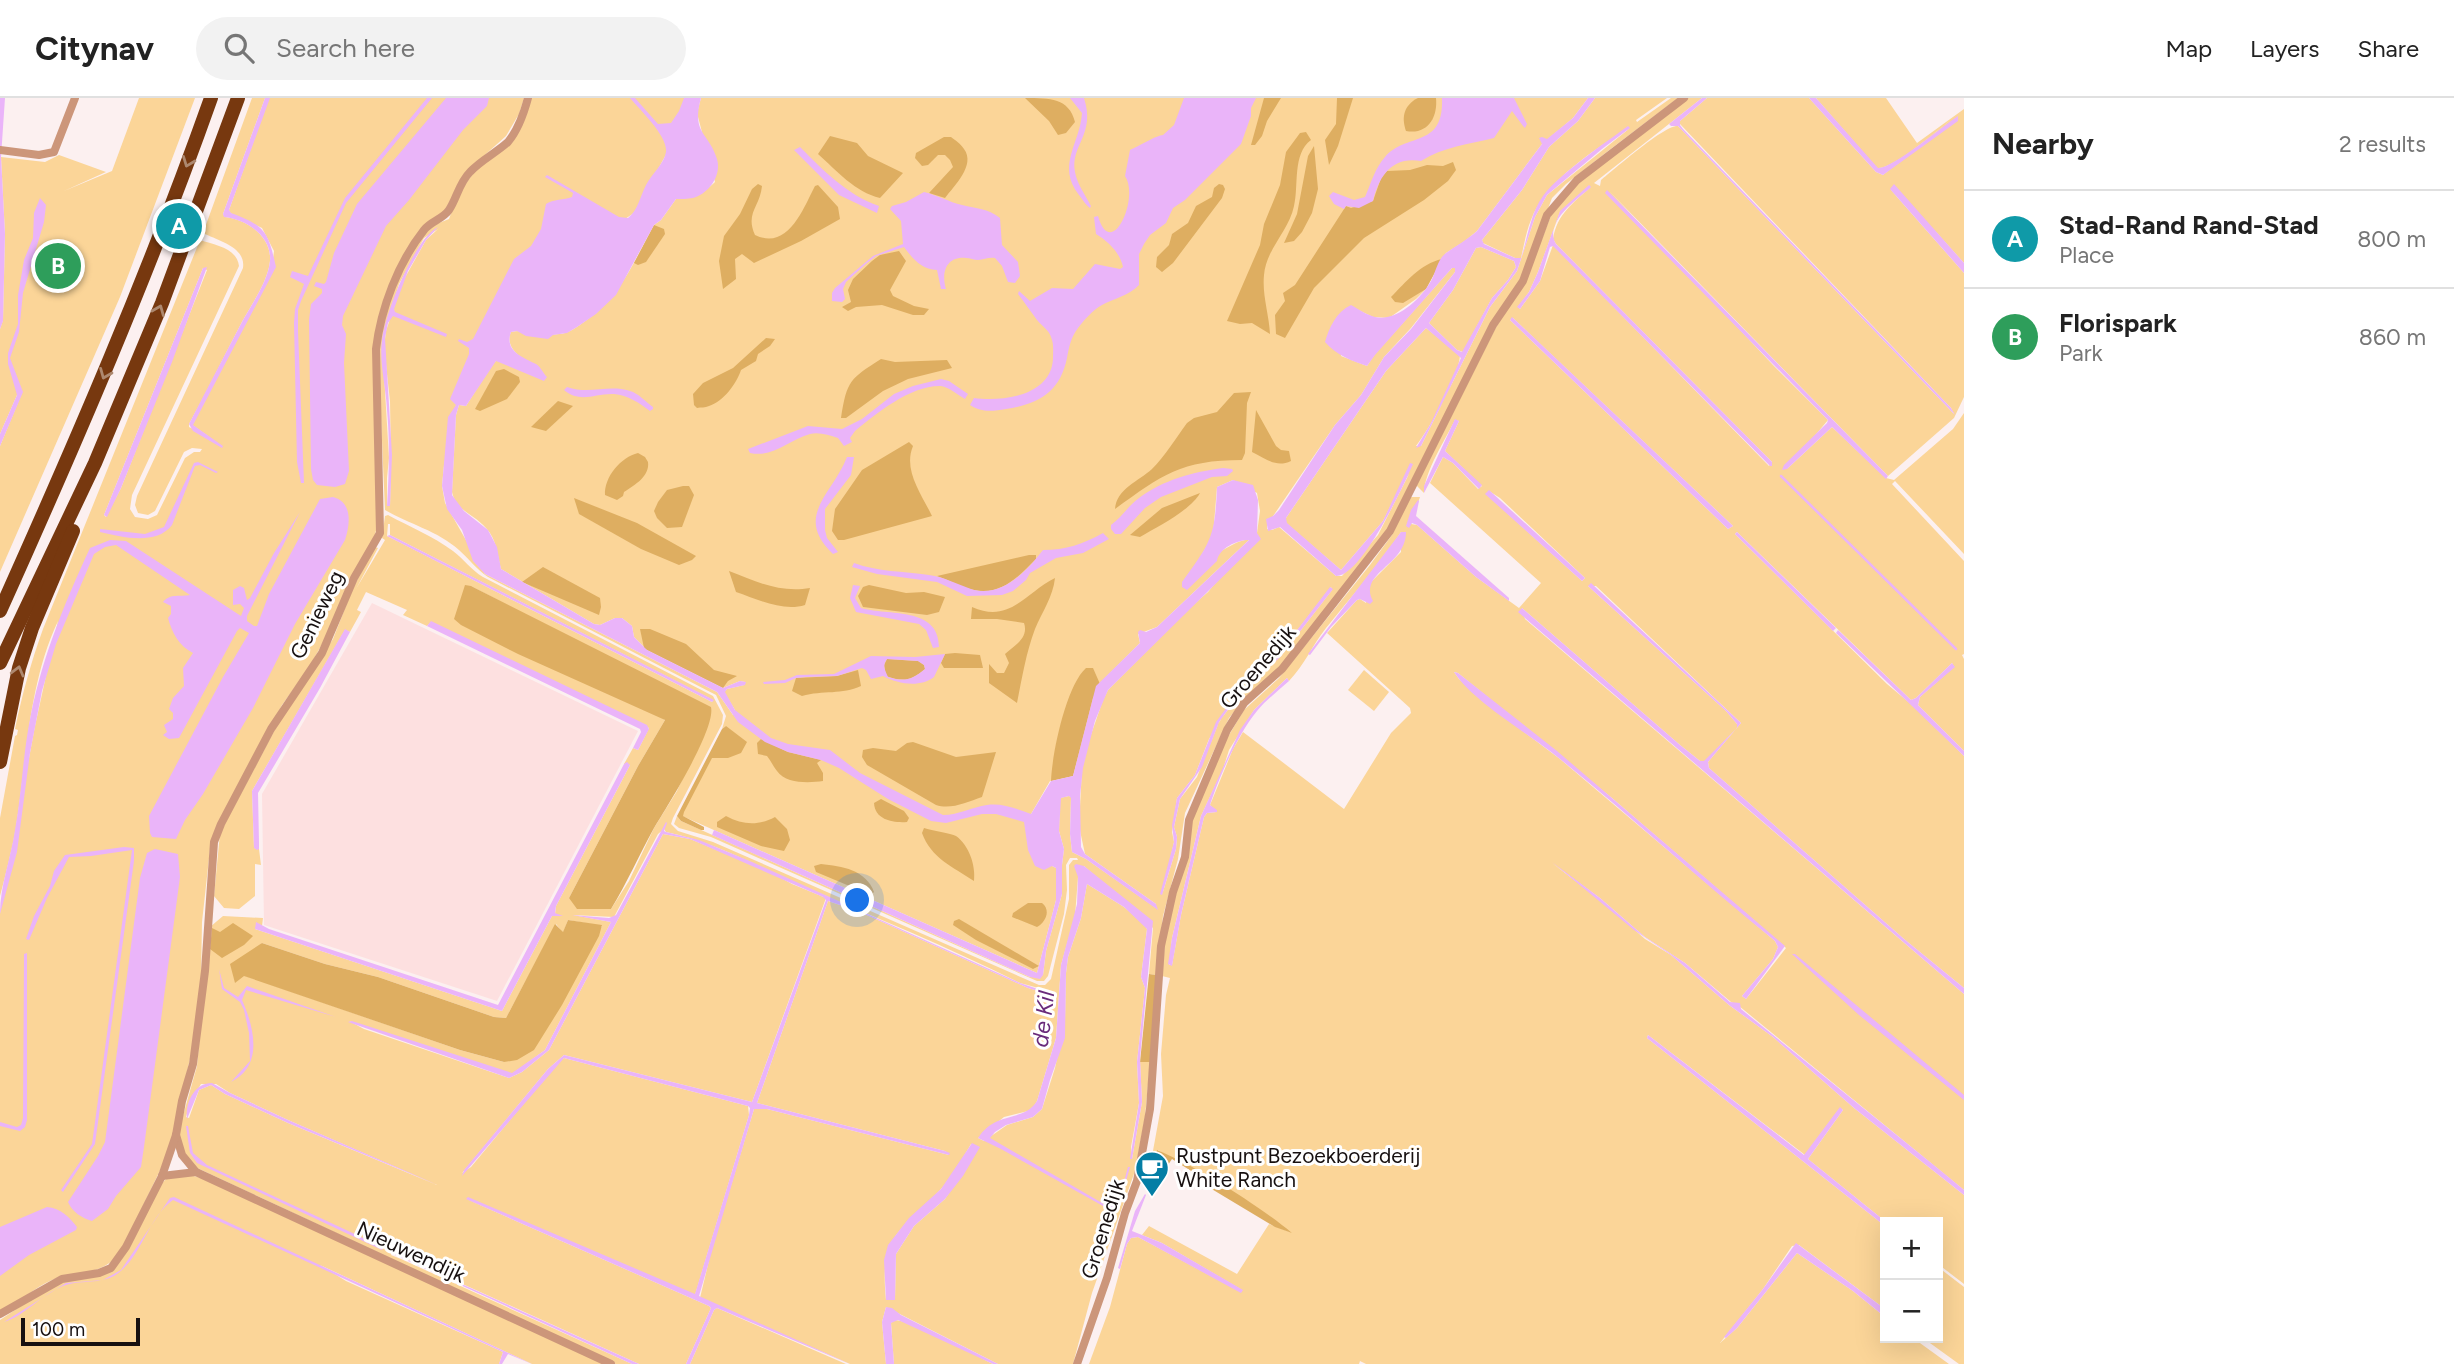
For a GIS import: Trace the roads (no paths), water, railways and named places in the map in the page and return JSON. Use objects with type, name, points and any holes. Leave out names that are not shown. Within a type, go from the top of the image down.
[{"type":"highway","points":[[0,611],[79,437],[134,303],[211,98]]},
{"type":"highway","points":[[0,663],[95,463],[162,303],[238,98]]},
{"type":"highway","points":[[0,762],[19,668],[32,628],[78,518],[95,463]]},
{"type":"street","points":[[4,151],[39,155],[54,152],[75,98]]},
{"type":"street","name":"Genieweg","points":[[0,1314],[62,1279],[99,1273],[111,1268],[126,1247],[162,1176],[176,1135],[193,1064],[205,971],[214,842],[271,729],[322,653],[355,578],[380,533],[376,349],[379,324],[401,268],[416,241],[426,227],[449,211],[468,173],[508,142],[518,127],[528,98]]},
{"type":"street","name":"Groenedijk","points":[[1077,1364],[1137,1181],[1150,1109],[1161,946],[1185,857],[1189,820],[1227,730],[1244,703],[1282,669],[1390,531],[1493,325],[1523,281],[1547,215],[1577,180],[1684,98]]},
{"type":"street","points":[[176,1135],[182,1155],[196,1172]]},
{"type":"street","points":[[162,1176],[196,1172]]},
{"type":"street","name":"Nieuwendijk","points":[[196,1172],[611,1364]]},
{"type":"waterway","points":[[1781,476],[1956,649]]},
{"type":"place","name":"Stad-Rand Rand-Stad","points":[[179,226]]},
{"type":"place","name":"Florispark","points":[[58,266]]},
{"type":"place","name":"Rustpunt Bezoekboerderij White Ranch","points":[[1152,1198]]},
{"type":"water label","name":"de Kil","points":[[1043,1019]]}]
